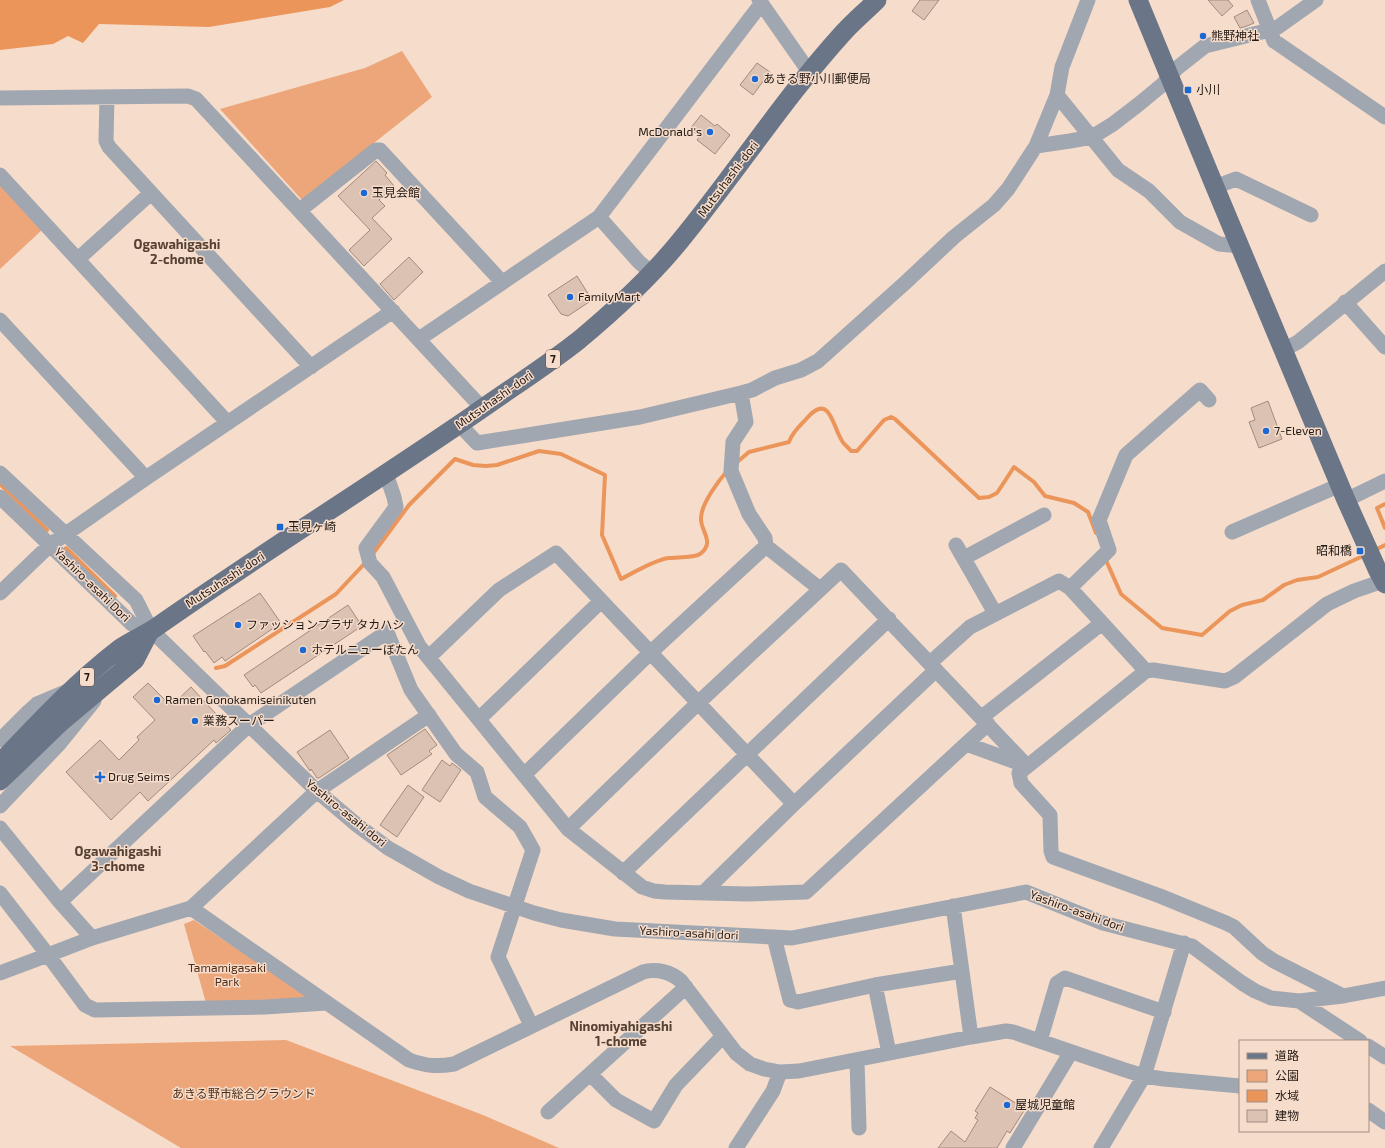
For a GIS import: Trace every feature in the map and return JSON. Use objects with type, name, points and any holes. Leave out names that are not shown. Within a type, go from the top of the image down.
[{"type":"main road","name":"Mutsuhashi-dori","points":[[151,630],[386,474],[549,362],[616,309],[679,243],[810,73],[845,31],[877,0]]},
{"type":"main road","points":[[1138,0],[1283,350],[1343,492],[1382,579]]},
{"type":"main road","name":"7","points":[[0,763],[35,736],[60,723],[135,660],[151,630]]},
{"type":"main road","name":"7","points":[[0,781],[72,690],[121,647],[151,630]]},
{"type":"street","points":[[459,424],[477,443],[640,417],[752,390],[775,378],[801,370],[818,361],[954,237],[994,204],[1008,189],[1036,146],[1057,94],[1062,67],[1088,0]]},
{"type":"street","points":[[1258,0],[1274,41],[1385,117]]},
{"type":"street","points":[[1036,146],[1092,137],[1113,124],[1139,104],[1162,85],[1177,68],[1205,46],[1278,27],[1316,0]]},
{"type":"street","points":[[419,339],[599,217],[760,2],[810,73]]},
{"type":"street","points":[[1057,94],[1118,170],[1149,190],[1180,222],[1219,244],[1240,246]]},
{"type":"street","points":[[0,98],[188,96],[196,99],[482,408]]},
{"type":"street","points":[[107,97],[106,141],[109,147],[311,367]]},
{"type":"street","points":[[300,210],[376,150],[380,150],[502,282]]},
{"type":"street","points":[[0,175],[228,423]]},
{"type":"street","points":[[1215,187],[1236,179],[1311,215]]},
{"type":"street","points":[[78,259],[151,193]]},
{"type":"street","points":[[599,217],[639,262],[652,273]]},
{"type":"street","points":[[1283,350],[1298,342],[1385,271]]},
{"type":"street","points":[[1346,302],[1385,347]]},
{"type":"street","points":[[0,593],[50,545],[146,478],[393,311]]},
{"type":"street","points":[[0,320],[146,478]]},
{"type":"street","points":[[1070,588],[1109,550],[1099,520],[1126,455],[1200,390],[1209,400]]},
{"type":"street","points":[[741,393],[746,422],[733,442],[731,465],[749,514],[765,538],[766,546],[820,589]]},
{"type":"street","name":"Yashiro-asahi Dori","points":[[0,473],[136,600],[151,630]]},
{"type":"street","points":[[386,474],[394,496],[396,507],[366,548],[369,559],[382,577],[419,646],[568,829],[642,887],[654,891],[748,894],[806,892],[966,744],[985,721],[1102,623]]},
{"type":"street","points":[[1232,532],[1343,492],[1385,481]]},
{"type":"street","name":"Yashiro-asahi Dori","points":[[0,497],[132,624],[151,630]]},
{"type":"street","points":[[964,558],[1044,515]]},
{"type":"street","points":[[956,545],[995,613]]},
{"type":"street","points":[[524,775],[650,653],[766,546]]},
{"type":"street","points":[[429,657],[499,590],[556,553],[794,804]]},
{"type":"street","points":[[568,829],[698,703],[841,570],[1027,766]]},
{"type":"street","points":[[1343,996],[1274,961],[1262,953],[1234,927],[1226,922],[1053,857],[1050,851],[1050,815],[1021,783],[1019,773],[1146,671],[1154,670],[1225,681],[1234,677],[1327,604],[1382,579]]},
{"type":"street","points":[[704,892],[933,666],[970,627],[1059,581],[1070,588],[1146,671]]},
{"type":"street","points":[[479,719],[601,602]]},
{"type":"street","points":[[623,873],[889,619]]},
{"type":"street","name":"Yashiro-asahi dori","points":[[151,630],[317,791],[356,825],[388,848],[439,877],[469,891],[515,907],[561,920],[615,929],[798,937],[1026,892],[1103,923],[1192,946],[1254,991],[1271,998],[1299,1001]]},
{"type":"street","points":[[60,902],[249,725],[387,632],[411,690],[456,754],[477,772],[485,797],[520,827],[533,850],[498,957],[531,1025]]},
{"type":"street","points":[[0,806],[59,744],[110,681]]},
{"type":"street","points":[[0,740],[26,713],[38,704],[49,698],[72,690]]},
{"type":"street","points":[[0,973],[92,938],[191,908],[317,791],[429,715]]},
{"type":"street","points":[[966,744],[1027,766]]},
{"type":"street","points":[[0,828],[60,902],[92,938]]},
{"type":"street","points":[[2,900],[48,955],[85,1005],[95,1010],[265,1007],[327,1003]]},
{"type":"street","points":[[953,906],[970,1037]]},
{"type":"street","points":[[191,908],[409,1060],[425,1065],[439,1066],[454,1064],[531,1025],[648,970],[657,970],[676,977],[686,987],[736,1053],[750,1064],[764,1069],[780,1072],[799,1071],[1006,1031],[1144,1076],[1239,1086]]},
{"type":"street","points":[[774,937],[790,1000],[798,1002],[875,985],[962,971]]},
{"type":"street","points":[[1101,1148],[1144,1076],[1184,944]]},
{"type":"street","points":[[1040,1041],[1057,983],[1065,978],[1164,1012]]},
{"type":"street","points":[[875,985],[888,1053]]},
{"type":"street","points":[[548,1112],[686,987]]},
{"type":"street","points":[[1299,1001],[1343,996],[1385,988]]},
{"type":"street","points":[[1299,1001],[1358,1040]]},
{"type":"street","points":[[590,1074],[616,1100],[654,1121],[676,1085],[723,1036]]},
{"type":"street","points":[[1369,1047],[1385,1057]]},
{"type":"street","points":[[1012,1148],[1071,1052]]},
{"type":"street","points":[[857,1060],[859,1128]]},
{"type":"street","points":[[736,1148],[773,1091],[780,1072]]},
{"type":"street","points":[[1369,1111],[1385,1122]]},
{"type":"green space","points":[[402,51],[432,97],[302,200],[220,109],[365,68]]},
{"type":"green space","points":[[0,183],[43,229],[0,269]]},
{"type":"green space","name":"Tamamigasaki Park","points":[[194,920],[307,996],[305,1003],[206,1003],[184,924]]},
{"type":"green space","name":"あきる野市総合グラウンド","points":[[286,1040],[483,1115],[559,1148],[181,1148],[10,1046]]},
{"type":"water","points":[[0,0],[344,0],[330,7],[209,27],[99,24],[83,43],[68,36],[53,44],[0,50]]},
{"type":"building","points":[[920,0],[939,0],[924,20],[912,11]]},
{"type":"building","points":[[1208,0],[1228,0],[1233,6],[1222,16]]},
{"type":"building","points":[[1247,10],[1254,23],[1240,28],[1234,17]]},
{"type":"building","name":"あきる野小川郵便局","points":[[757,63],[770,72],[753,95],[740,85]]},
{"type":"building","name":"McDonald's","points":[[701,115],[715,126],[717,124],[730,135],[715,154],[697,140],[700,136],[690,129]]},
{"type":"building","points":[[376,161],[387,173],[385,175],[394,186],[379,200],[385,206],[372,218],[392,239],[364,266],[349,250],[370,230],[338,196]]},
{"type":"building","points":[[409,257],[423,272],[394,300],[380,284]]},
{"type":"building","points":[[577,276],[592,300],[568,316],[561,314],[548,295]]},
{"type":"building","name":"7-Eleven","points":[[1268,401],[1282,439],[1259,448],[1249,422],[1255,420],[1251,408]]},
{"type":"building","points":[[260,593],[281,623],[225,661],[222,657],[214,663],[193,636]]},
{"type":"building","name":"ホテルニューぼたん","points":[[348,605],[362,626],[261,693],[255,685],[253,687],[244,675]]},
{"type":"building","points":[[148,683],[171,706],[191,687],[231,730],[216,743],[214,740],[148,801],[140,792],[111,820],[66,772],[100,740],[119,760],[139,740],[137,737],[155,720],[133,697]]},
{"type":"building","points":[[425,729],[437,745],[429,751],[432,754],[401,775],[387,755]]},
{"type":"building","points":[[330,730],[349,758],[317,778],[311,769],[310,771],[297,752]]},
{"type":"building","points":[[442,760],[450,766],[452,763],[461,770],[440,802],[422,790]]},
{"type":"building","points":[[408,785],[424,797],[397,837],[380,825]]},
{"type":"building","points":[[990,1087],[1025,1109],[1010,1133],[1007,1131],[997,1148],[938,1148],[951,1131],[965,1142],[978,1120],[975,1118],[978,1113],[975,1111]]},
{"type":"waterway","points":[[736,463],[749,452],[789,442],[794,432],[808,417],[815,411],[821,409],[826,410],[830,414],[838,434],[844,444],[851,451],[857,451],[884,420],[891,417],[895,419],[979,498],[989,497],[997,493],[1014,467],[1034,482],[1045,496],[1074,503],[1088,512],[1096,533]]},
{"type":"waterway","points":[[372,555],[409,505],[455,459],[473,465],[497,465],[539,451],[561,454],[605,475],[602,535],[621,579],[657,561],[669,558],[694,556],[705,550],[707,541],[701,523],[702,512],[711,492],[728,470]]},
{"type":"waterway","points":[[0,484],[47,530]]},
{"type":"waterway","points":[[1385,504],[1377,508],[1385,528]]},
{"type":"waterway","points":[[1375,550],[1385,545]]},
{"type":"waterway","points":[[66,548],[115,596]]},
{"type":"waterway","points":[[1105,558],[1121,594],[1162,628],[1202,635],[1230,611],[1242,605],[1263,600],[1284,585],[1297,580],[1318,577],[1365,555]]},
{"type":"waterway","points":[[216,668],[225,666],[336,594],[366,562]]},
{"type":"place","name":"熊野神社","points":[[1203,36]]},
{"type":"place","name":"あきる野小川郵便局","points":[[755,79]]},
{"type":"place","name":"小川","points":[[1188,90]]},
{"type":"place","name":"McDonald's","points":[[710,132]]},
{"type":"place","name":"玉見会館","points":[[364,193]]},
{"type":"place","name":"FamilyMart","points":[[570,297]]},
{"type":"place","name":"7-Eleven","points":[[1266,431]]},
{"type":"place","name":"玉見ヶ崎","points":[[280,527]]},
{"type":"place","name":"昭和橋","points":[[1360,551]]},
{"type":"place","name":"ファッションプラザ タカハシ","points":[[238,625]]},
{"type":"place","name":"ホテルニューぼたん","points":[[303,650]]},
{"type":"place","name":"Ramen Gonokamiseinikuten","points":[[157,700]]},
{"type":"place","name":"業務スーパー","points":[[195,721]]},
{"type":"place","name":"Drug Seims","points":[[100,777]]},
{"type":"place","name":"屋城児童館","points":[[1007,1105]]},
{"type":"district","name":"Ogawahigashi 2-chome","points":[[177,252]]},
{"type":"district","name":"Ogawahigashi 3-chome","points":[[118,858]]},
{"type":"district","name":"Ninomiyahigashi 1-chome","points":[[621,1034]]}]
